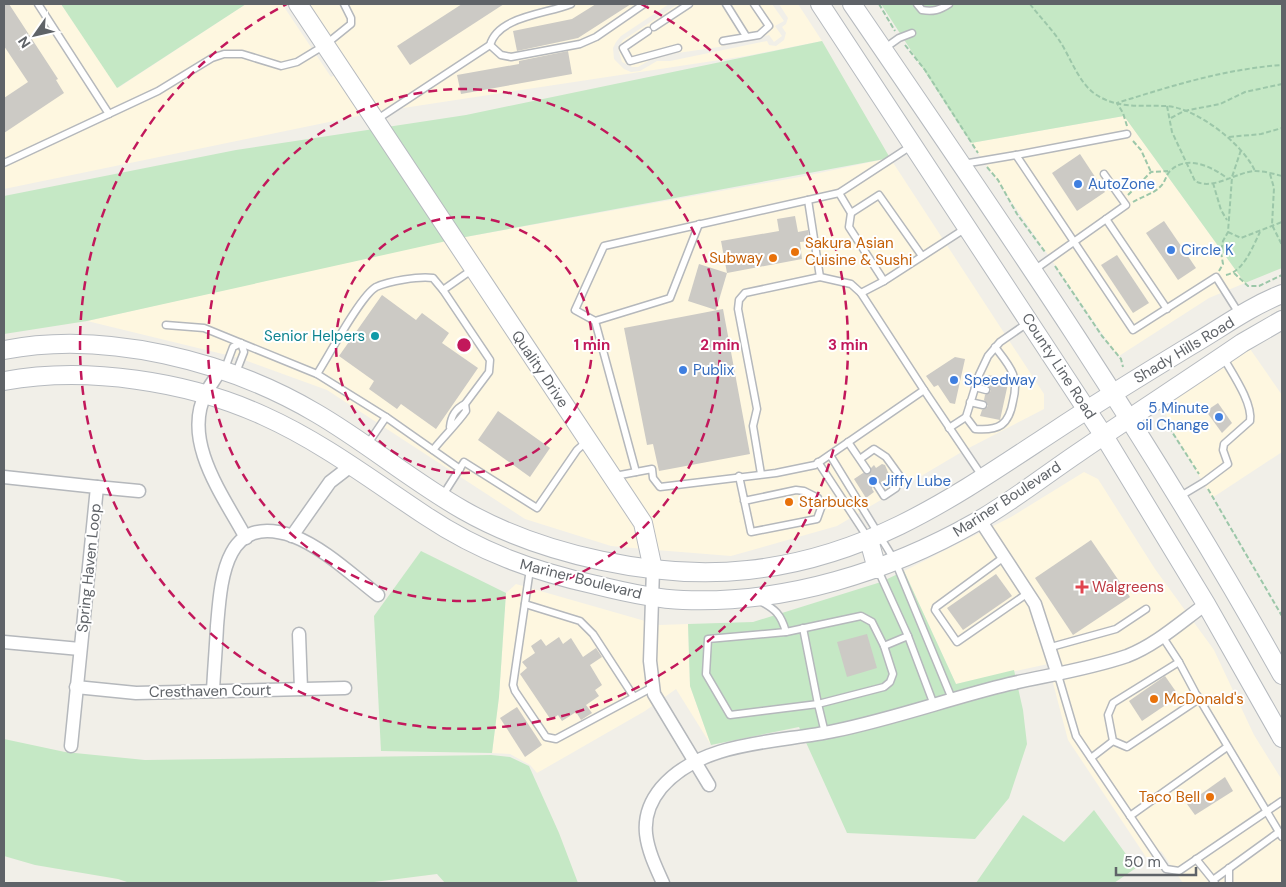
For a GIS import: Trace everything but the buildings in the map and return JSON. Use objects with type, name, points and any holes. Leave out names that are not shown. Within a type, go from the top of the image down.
[{"type":"main road","name":"Quality Drive","points":[[298,4],[643,522],[653,569]]},
{"type":"main road","name":"County Line Road","points":[[820,4],[1088,410],[1206,604],[1282,738]]},
{"type":"main road","name":"County Line Road","points":[[852,4],[962,164],[1130,419],[1282,676]]},
{"type":"main road","name":"Shady Hills Road","points":[[1088,410],[1112,393],[1240,315],[1282,294]]},
{"type":"main road","name":"Shady Hills Road","points":[[1104,436],[1223,356],[1282,320]]},
{"type":"main road","name":"Mariner Boulevard","points":[[4,350],[61,345],[96,346],[166,355],[226,373],[270,389],[308,408],[463,510],[523,539],[582,556],[653,569],[748,570],[818,556],[875,537],[916,519],[1088,410]]},
{"type":"main road","name":"Mariner Boulevard","points":[[4,381],[62,375],[95,376],[127,379],[205,394],[265,416],[352,465],[415,509],[473,544],[530,568],[652,597],[682,600],[753,597],[824,585],[878,569],[980,520],[1104,436]]},
{"type":"main road","points":[[415,509],[442,496]]},
{"type":"main road","points":[[875,537],[878,569]]},
{"type":"street","points":[[226,373],[205,394],[200,415],[199,442],[204,460],[246,538]]},
{"type":"street","points":[[292,536],[330,482],[352,465]]},
{"type":"street","name":"Spring Haven Loop","points":[[4,477],[139,491]]},
{"type":"street","name":"Spring Haven Loop","points":[[71,746],[97,487]]},
{"type":"street","points":[[980,520],[1035,604],[1051,647],[1058,675]]},
{"type":"street","points":[[213,691],[220,583],[226,561],[234,548],[246,538],[259,532],[275,532],[292,536],[324,554],[378,595]]},
{"type":"street","name":"Quality Drive","points":[[653,569],[650,661],[654,694],[666,717],[709,785]]},
{"type":"street","points":[[663,883],[648,850],[645,837],[648,812],[661,788],[696,762],[740,746],[825,733],[952,699],[1058,675],[1127,656],[1141,650],[1206,604]]},
{"type":"street","points":[[300,634],[301,689]]},
{"type":"street","name":"Spring Haven Loop","points":[[4,642],[80,649]]},
{"type":"street","name":"Cresthaven Court","points":[[76,687],[136,693],[345,688]]},
{"type":"lane","points":[[38,4],[109,114]]},
{"type":"lane","points":[[4,163],[158,90],[212,58],[224,54],[242,54],[281,66],[297,62],[325,45],[351,24],[351,18],[344,4]]},
{"type":"lane","points":[[375,120],[490,45],[492,38],[500,29],[532,14],[552,11],[571,4]]},
{"type":"lane","points":[[490,45],[501,55],[511,57],[580,44],[596,37],[644,4]]},
{"type":"lane","points":[[678,48],[630,61],[623,48],[689,4]]},
{"type":"lane","points":[[726,4],[746,36]]},
{"type":"lane","points":[[723,41],[759,35],[769,26],[754,4]]},
{"type":"lane","points":[[916,4],[922,10],[928,12],[942,9],[949,4]]},
{"type":"lane","points":[[883,49],[899,38],[912,33]]},
{"type":"lane","points":[[962,164],[1127,134]]},
{"type":"lane","points":[[699,224],[670,298],[595,321],[575,310],[604,246],[699,224],[839,193],[912,145]]},
{"type":"lane","points":[[1016,155],[1134,330],[1216,277],[1240,315]]},
{"type":"lane","points":[[1033,270],[1106,219],[1124,203],[1104,174]]},
{"type":"lane","points":[[839,193],[851,213],[849,227],[884,281]]},
{"type":"lane","points":[[851,213],[879,195],[922,256]]},
{"type":"lane","points":[[808,200],[820,277]]},
{"type":"lane","points":[[1106,219],[1166,309]]},
{"type":"lane","points":[[861,293],[884,281],[967,227]]},
{"type":"lane","points":[[443,290],[473,269]]},
{"type":"lane","points":[[317,374],[364,299],[375,287],[421,276],[433,278],[490,360],[489,372],[465,404],[466,411],[457,423],[450,427],[433,450]]},
{"type":"lane","points":[[761,474],[753,426],[757,409],[739,316],[739,300],[745,293],[752,290],[820,277],[851,284],[861,293],[983,478]]},
{"type":"lane","points":[[595,321],[636,472]]},
{"type":"lane","points":[[949,428],[966,416],[978,375],[995,347],[1030,322]]},
{"type":"lane","points":[[166,325],[204,328],[317,374],[460,468]]},
{"type":"lane","points":[[226,373],[244,352],[241,343]]},
{"type":"lane","points":[[226,373],[233,347],[241,343]]},
{"type":"lane","points":[[966,416],[975,429],[989,430],[1000,426],[1010,416],[1014,396],[1013,375],[995,347]]},
{"type":"lane","points":[[1177,498],[1204,482],[1228,464],[1223,450],[1224,444],[1248,424],[1251,416],[1247,402],[1223,356]]},
{"type":"lane","points":[[975,387],[986,390]]},
{"type":"lane","points":[[613,476],[652,469],[653,478],[660,487],[795,469],[818,462],[830,455],[924,390]]},
{"type":"lane","points":[[1006,394],[1014,396]]},
{"type":"lane","points":[[970,402],[983,405]]},
{"type":"lane","points":[[1003,409],[1012,410]]},
{"type":"lane","points":[[367,446],[386,418]]},
{"type":"lane","points":[[442,496],[464,462],[536,508],[576,450],[589,440]]},
{"type":"lane","points":[[848,442],[867,470]]},
{"type":"lane","points":[[860,459],[874,450],[886,457],[898,476],[896,488],[884,496],[877,485]]},
{"type":"lane","points":[[830,455],[875,537]]},
{"type":"lane","points":[[818,462],[895,561],[952,699]]},
{"type":"lane","points":[[739,476],[744,501],[751,532],[817,519],[821,508],[818,498],[804,490],[744,501]]},
{"type":"lane","points":[[1004,557],[936,607],[935,610],[957,642],[1028,594]]},
{"type":"lane","points":[[530,568],[514,685],[515,692],[546,738],[556,739],[653,687]]},
{"type":"lane","points":[[878,569],[908,636],[934,705]]},
{"type":"lane","points":[[753,597],[777,610],[783,620],[786,632]]},
{"type":"lane","points":[[525,604],[580,621],[593,634],[634,697]]},
{"type":"lane","points":[[1051,647],[1116,629],[1146,609]]},
{"type":"lane","points":[[861,616],[872,622],[884,646],[893,674],[890,682],[884,687],[818,704],[730,715],[706,674],[708,640],[786,632],[861,616]]},
{"type":"lane","points":[[803,628],[825,733]]},
{"type":"lane","points":[[1162,635],[1281,835],[1229,868],[1214,882],[1196,860]]},
{"type":"lane","points":[[884,646],[908,636]]},
{"type":"lane","points":[[1113,741],[1108,714],[1113,703],[1179,662]]},
{"type":"lane","points":[[1058,675],[1076,736],[1166,869],[1179,871],[1282,801]]},
{"type":"lane","points":[[1113,741],[1127,747],[1196,701],[1195,692]]},
{"type":"lane","points":[[1091,758],[1113,741]]},
{"type":"lane","points":[[1130,816],[1227,747]]},
{"type":"lane","points":[[1229,868],[1229,883]]},
{"type":"path","points":[[879,4],[899,38],[925,70],[982,160],[998,180],[1017,214],[1050,258],[1102,336],[1121,359],[1123,367]]},
{"type":"path","points":[[1030,4],[1058,39],[1094,93],[1125,106],[1167,106],[1184,111],[1228,137],[1251,162],[1255,172]]},
{"type":"path","points":[[1117,103],[1175,84],[1226,73],[1282,65]]},
{"type":"path","points":[[1170,119],[1184,111],[1220,104],[1245,92],[1282,84]]},
{"type":"path","points":[[1117,103],[1124,113],[1127,134],[1141,150],[1151,172]]},
{"type":"path","points":[[1167,106],[1172,132],[1195,180],[1201,184],[1213,183],[1255,172],[1282,176]]},
{"type":"path","points":[[1228,137],[1262,134],[1282,128]]},
{"type":"path","points":[[1216,277],[1223,264],[1221,252],[1223,241],[1228,232],[1232,177],[1241,150]]},
{"type":"path","points":[[1124,203],[1151,172],[1170,171],[1199,163],[1213,168],[1227,178]]},
{"type":"path","points":[[1124,203],[1161,186],[1170,171]]},
{"type":"path","points":[[1270,174],[1274,188],[1272,225],[1282,245]]},
{"type":"path","points":[[1213,183],[1221,210],[1228,222]]},
{"type":"path","points":[[1228,232],[1241,238],[1282,222]]},
{"type":"path","points":[[1216,277],[1234,273],[1247,257],[1260,232]]},
{"type":"path","points":[[1234,273],[1248,286],[1259,286],[1282,275]]},
{"type":"path","points":[[1165,421],[1204,482],[1282,616]]},
{"type":"shaded area","points":[[4,4],[61,4],[118,88],[246,4],[282,4],[331,77],[337,74],[363,115],[4,189]]},
{"type":"shaded area","points":[[306,4],[669,4],[621,36],[616,42],[613,48],[614,59],[624,69],[631,72],[640,71],[657,61],[670,61],[767,41],[769,45],[776,46],[784,40],[786,33],[782,27],[786,24],[788,18],[779,4],[798,4],[822,41],[746,56],[377,112]]},
{"type":"shaded area","points":[[678,4],[772,4],[784,21],[775,26],[782,36],[774,42],[769,35],[719,47],[657,56],[638,67],[632,67],[622,62],[618,48],[623,40]]},
{"type":"shaded area","points":[[1124,116],[1245,283],[1209,298],[1119,356],[971,143]]},
{"type":"shaded area","points":[[890,158],[1044,394],[1044,409],[965,450],[837,526],[731,556],[656,550],[460,238],[805,176]]},
{"type":"shaded area","points":[[447,240],[637,525],[644,549],[611,546],[525,519],[327,390],[239,358],[87,321]]},
{"type":"shaded area","points":[[1248,346],[1282,395],[1282,452],[1212,498],[1173,431],[1166,414],[1166,406],[1203,376]]},
{"type":"shaded area","points":[[1084,472],[1098,479],[1155,569],[1214,650],[1254,735],[1282,780],[1282,883],[1183,883],[1161,851],[1148,860],[1068,740],[1048,664],[956,684],[904,571],[1011,517]]},
{"type":"shaded area","points":[[516,584],[659,625],[688,624],[690,686],[711,745],[676,689],[645,711],[537,773],[530,765],[510,754],[492,753],[499,696],[506,593]]},
{"type":"green space","points":[[61,4],[246,4],[117,88]]},
{"type":"green space","points":[[881,4],[1282,4],[1282,268],[1245,283],[1124,116],[971,143]]},
{"type":"green space","points":[[822,41],[890,158],[460,238],[87,321],[4,334],[4,196],[236,150],[466,115]]},
{"type":"green space","points":[[421,551],[506,593],[499,697],[492,753],[381,751],[374,616]]},
{"type":"green space","points":[[904,571],[956,684],[1014,670],[1023,710],[1027,744],[1009,798],[975,839],[847,833],[799,727],[711,745],[690,686],[688,624],[753,622],[881,582]]},
{"type":"green space","points":[[4,739],[65,752],[145,760],[491,755],[510,757],[529,766],[559,833],[578,883],[445,883],[437,874],[366,883],[130,883],[118,879],[35,865],[4,856]]},
{"type":"green space","points":[[1094,810],[1136,868],[1114,883],[976,883],[1023,815],[1064,842]]},
{"type":"place","name":"AutoZone","points":[[1078,184]]},
{"type":"place","name":"Circle K","points":[[1171,250]]},
{"type":"place","name":"Sakura Asian Cuisine & Sushi","points":[[795,252]]},
{"type":"place","name":"Subway","points":[[773,258]]},
{"type":"place","name":"Senior Helpers","points":[[375,336]]},
{"type":"place","name":"Publix","points":[[683,370]]},
{"type":"place","name":"Speedway","points":[[954,380]]},
{"type":"place","name":"5 Minute oil Change","points":[[1219,417]]},
{"type":"place","name":"Jiffy Lube","points":[[873,481]]},
{"type":"place","name":"Starbucks","points":[[789,502]]},
{"type":"place","name":"Walgreens","points":[[1082,587]]},
{"type":"place","name":"McDonald's","points":[[1154,699]]},
{"type":"place","name":"Taco Bell","points":[[1210,797]]}]
